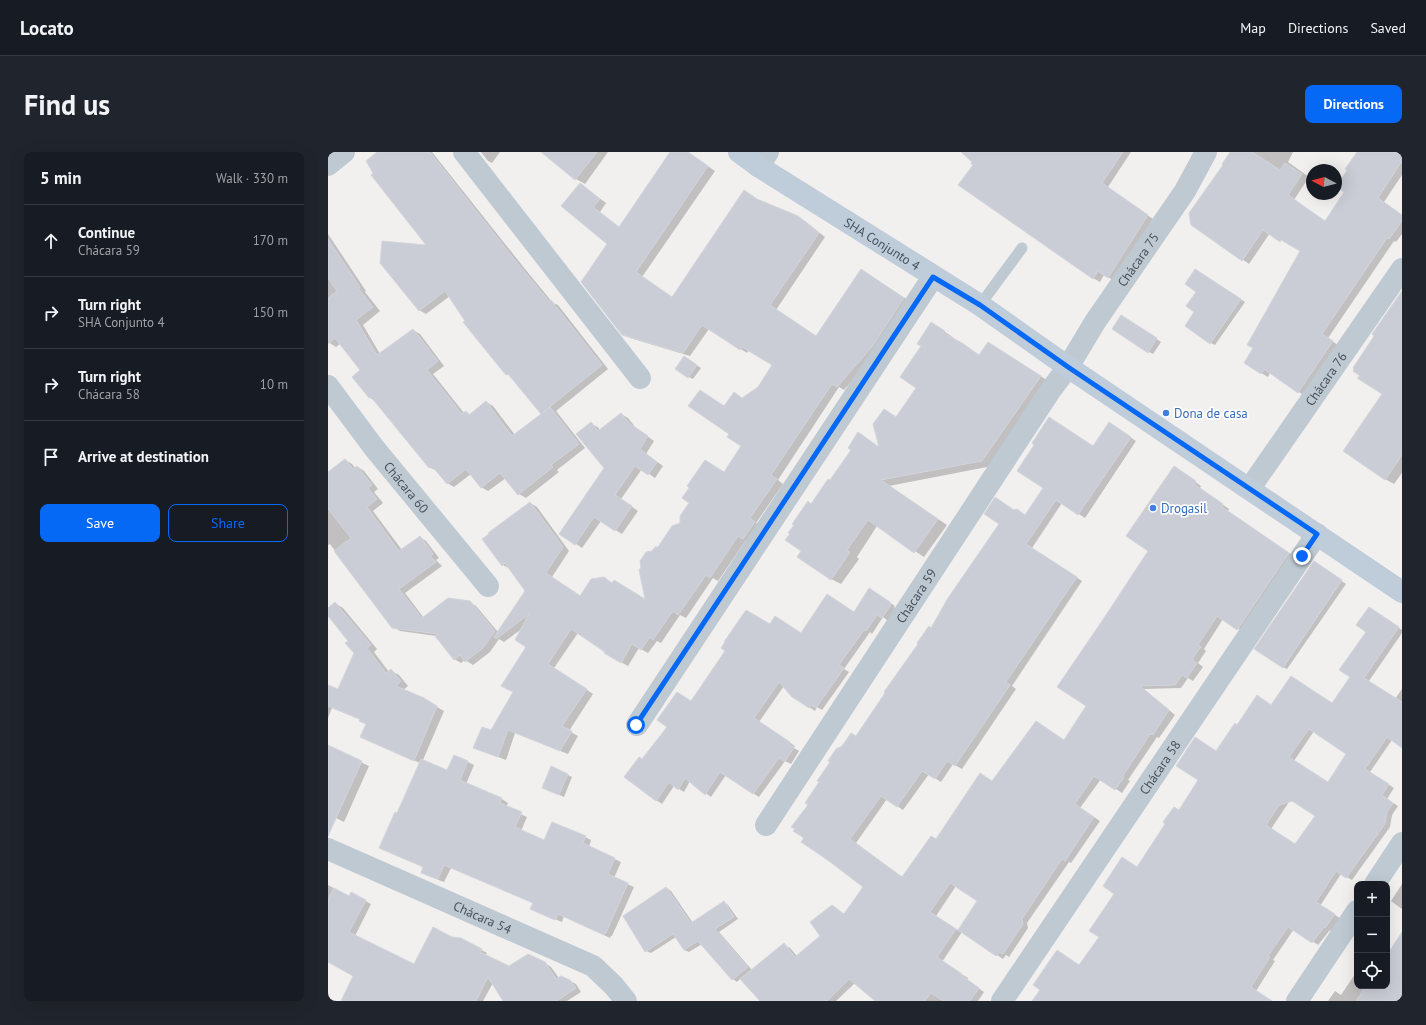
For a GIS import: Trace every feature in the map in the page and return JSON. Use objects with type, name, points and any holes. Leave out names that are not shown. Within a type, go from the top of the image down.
[{"type":"street","points":[[328,165],[344,152]]},
{"type":"street","points":[[464,152],[640,378]]},
{"type":"street","name":"SHA Conjunto 4","points":[[739,152],[763,159],[933,277],[980,305],[1068,367],[1250,488],[1402,592]]},
{"type":"street","name":"Chácara 75","points":[[1068,367],[1095,322],[1185,191],[1206,152]]},
{"type":"street","name":"Chácara 76","points":[[1250,488],[1402,269]]},
{"type":"street","points":[[636,725],[933,277]]},
{"type":"street","name":"Chácara 59","points":[[766,826],[1050,391],[1068,367]]},
{"type":"street","name":"Chácara 60","points":[[328,386],[375,450],[488,586]]},
{"type":"street","name":"Chácara 58","points":[[1002,1001],[1317,534]]},
{"type":"street","points":[[1377,881],[1402,843]]},
{"type":"street","name":"Chácara 54","points":[[328,849],[593,966],[614,986],[626,1001]]},
{"type":"street","points":[[1297,1001],[1354,916]]},
{"type":"lane","points":[[980,305],[1022,248]]},
{"type":"building","points":[[377,152],[430,152],[518,264],[549,301],[551,300],[602,365],[542,413],[550,407],[579,444],[551,465],[553,467],[518,495],[500,473],[481,488],[466,469],[447,484],[432,466],[429,468],[371,397],[369,398],[352,377],[360,370],[335,338],[328,344],[328,298],[337,291],[328,278],[328,239],[360,287],[358,288],[373,307],[356,320],[377,355],[413,329],[438,361],[427,370],[462,414],[466,411],[469,415],[486,401],[512,436],[541,414],[508,374],[506,375],[463,322],[465,321],[445,291],[419,311],[380,263],[382,241],[426,245],[371,175],[373,173],[366,161]]},
{"type":"building","points":[[541,152],[597,152],[575,180]]},
{"type":"building","points":[[670,152],[688,152],[708,166],[636,272],[672,297],[744,190],[757,199],[798,216],[819,233],[770,305],[816,336],[861,269],[904,298],[872,347],[837,387],[832,384],[771,475],[777,479],[750,518],[755,522],[743,539],[738,536],[710,578],[706,575],[678,615],[673,611],[653,640],[650,637],[641,650],[632,644],[621,663],[604,653],[605,652],[571,629],[548,664],[587,689],[562,726],[572,731],[560,751],[508,730],[498,757],[473,748],[482,727],[491,730],[513,692],[501,686],[526,647],[515,640],[529,614],[496,639],[494,637],[525,591],[505,563],[502,566],[482,539],[530,502],[563,547],[546,573],[580,596],[591,579],[604,577],[612,583],[614,580],[645,599],[639,570],[641,567],[640,561],[646,552],[652,551],[655,547],[658,547],[672,526],[680,523],[680,516],[689,503],[682,498],[689,488],[687,486],[705,460],[724,472],[741,446],[727,437],[729,434],[688,406],[700,390],[724,406],[734,392],[742,398],[758,387],[772,365],[742,347],[740,350],[702,325],[683,353],[622,335],[581,282],[607,244],[561,206],[580,183],[600,199],[593,207],[619,227]]},
{"type":"building","points":[[961,152],[1123,152],[1102,183],[1148,215],[1108,278],[1098,271],[1093,279],[958,185],[973,165],[971,164],[972,162]]},
{"type":"building","points":[[1230,152],[1252,152],[1280,170],[1285,163],[1302,174],[1288,195],[1325,221],[1339,200],[1342,200],[1344,192],[1342,191],[1342,178],[1347,170],[1345,169],[1357,152],[1402,152],[1402,161],[1378,198],[1402,215],[1402,221],[1389,239],[1387,238],[1322,334],[1333,341],[1298,393],[1264,369],[1261,374],[1244,363],[1253,348],[1247,345],[1300,251],[1281,240],[1280,242],[1263,230],[1242,261],[1191,225],[1189,213],[1223,165],[1222,164]]},
{"type":"building","points":[[1195,269],[1241,299],[1210,344],[1185,326],[1194,312],[1186,306],[1196,292],[1185,284]]},
{"type":"building","points":[[1402,291],[1402,455],[1385,480],[1343,451],[1382,394],[1357,378],[1360,376],[1353,371],[1353,368],[1374,336],[1372,334]]},
{"type":"building","points":[[1121,315],[1157,338],[1148,353],[1112,329]]},
{"type":"building","points":[[931,322],[945,331],[943,333],[962,343],[979,355],[988,342],[1041,376],[982,461],[881,480],[938,519],[914,553],[868,520],[847,550],[850,552],[831,580],[797,557],[801,551],[785,540],[790,534],[788,533],[794,525],[792,524],[808,501],[811,504],[828,479],[830,480],[851,450],[848,448],[858,432],[879,447],[873,424],[884,409],[896,417],[916,388],[900,377],[921,346],[917,344]]},
{"type":"building","points":[[684,356],[697,365],[688,378],[675,369]]},
{"type":"building","points":[[621,413],[629,423],[648,436],[640,449],[657,462],[648,475],[635,466],[615,495],[632,506],[615,531],[594,517],[575,545],[559,534],[604,468],[576,434],[591,422],[598,431]]},
{"type":"building","points":[[1049,417],[1093,446],[1109,422],[1131,437],[1078,515],[1056,500],[1026,544],[1077,577],[1006,682],[1010,685],[955,766],[947,761],[935,779],[922,771],[897,807],[881,796],[850,839],[902,877],[931,836],[936,839],[980,773],[992,781],[1036,721],[1064,740],[1086,706],[1057,687],[1148,551],[1126,536],[1174,466],[1196,481],[1194,484],[1223,504],[1222,507],[1289,553],[1237,630],[1217,616],[1198,645],[1201,647],[1192,659],[1197,663],[1187,678],[1182,675],[1175,685],[1140,686],[1169,710],[1153,735],[1150,734],[1115,790],[1094,776],[1075,804],[1094,817],[1065,861],[1062,859],[1022,919],[1023,924],[1003,954],[999,952],[996,956],[958,930],[977,901],[950,883],[930,912],[956,929],[937,957],[979,988],[970,1001],[943,1001],[931,993],[925,1001],[875,1001],[849,979],[827,1001],[760,1001],[740,979],[784,943],[795,957],[820,936],[810,922],[832,905],[844,914],[863,887],[801,842],[804,838],[793,831],[795,829],[791,827],[808,805],[805,803],[819,782],[817,781],[830,762],[828,761],[836,749],[842,746],[851,733],[856,736],[885,693],[884,692],[918,644],[917,643],[929,626],[931,628],[948,598],[999,524],[984,514],[995,497],[1014,510],[1017,509],[1025,515],[1043,488],[1017,471],[1034,445],[1032,443]]},
{"type":"building","points":[[345,459],[353,469],[357,466],[372,485],[368,488],[377,499],[367,507],[399,551],[420,536],[433,554],[430,556],[436,562],[399,589],[422,618],[448,598],[470,601],[495,631],[483,648],[465,662],[460,655],[454,660],[435,636],[438,634],[392,628],[334,551],[351,538],[328,509],[328,472]]},
{"type":"building","points":[[1314,561],[1342,580],[1283,668],[1254,649]]},
{"type":"building","points":[[869,588],[890,602],[889,604],[891,605],[882,618],[877,615],[866,631],[864,630],[839,665],[844,668],[816,708],[811,705],[809,708],[792,697],[779,682],[754,718],[790,742],[789,744],[794,747],[785,762],[779,758],[753,794],[720,772],[705,795],[685,778],[678,790],[669,782],[656,801],[624,777],[639,757],[642,759],[667,727],[657,720],[677,692],[691,701],[725,651],[721,648],[724,642],[746,610],[770,624],[775,616],[801,633],[827,594],[854,612]]},
{"type":"building","points":[[335,602],[371,645],[367,648],[386,673],[391,669],[401,681],[396,686],[424,698],[437,706],[414,761],[360,737],[366,724],[359,721],[360,719],[328,706],[328,685],[338,689],[354,653],[345,643],[348,641],[328,616],[328,608]]},
{"type":"building","points":[[1369,607],[1399,627],[1364,678],[1402,702],[1402,748],[1387,737],[1365,769],[1389,784],[1382,795],[1393,803],[1387,812],[1385,824],[1346,878],[1336,871],[1316,902],[1335,914],[1325,928],[1324,927],[1312,943],[1288,927],[1268,956],[1270,957],[1251,987],[1272,1001],[1032,1001],[1040,990],[1033,985],[1057,950],[1079,965],[1099,937],[1089,931],[1114,894],[1103,886],[1122,857],[1137,867],[1165,824],[1163,822],[1174,807],[1179,810],[1198,780],[1176,766],[1195,737],[1216,751],[1235,723],[1237,725],[1257,695],[1271,705],[1291,676],[1332,703],[1350,677],[1339,670],[1366,632],[1356,625]],"holes":[[[1309,729],[1346,754],[1328,782],[1289,757]],[[1292,801],[1315,816],[1295,844],[1266,825],[1279,805]]]},
{"type":"building","points":[[328,745],[362,761],[328,836]]},
{"type":"building","points":[[454,755],[468,761],[460,780],[502,798],[500,803],[522,812],[515,827],[544,840],[552,822],[586,836],[583,843],[615,858],[608,874],[628,883],[604,935],[558,914],[555,920],[530,909],[533,903],[444,865],[438,879],[421,873],[423,867],[379,848],[395,812],[397,813],[421,759],[447,770]]},
{"type":"building","points":[[551,766],[568,774],[559,795],[542,788]]},
{"type":"building","points":[[666,887],[691,923],[724,901],[734,917],[715,929],[748,967],[732,980],[698,941],[684,950],[673,934],[645,952],[623,916]]},
{"type":"building","points":[[334,888],[349,896],[351,892],[366,900],[349,932],[414,964],[433,927],[452,937],[461,938],[482,949],[480,952],[509,966],[528,954],[545,962],[556,979],[561,976],[570,980],[576,988],[557,1001],[503,1001],[488,977],[476,1001],[341,1001],[353,976],[328,962],[328,899]]},
{"type":"building","points":[[1402,932],[1402,1001],[1356,1001],[1364,989],[1390,989],[1390,950]]},
{"type":"place","name":"Dona de casa","points":[[1166,413]]},
{"type":"place","name":"Drogasil","points":[[1153,508]]},
{"type":"route","points":[[636,725],[933,277],[980,305],[1068,367],[1317,534],[1302,556]]}]
